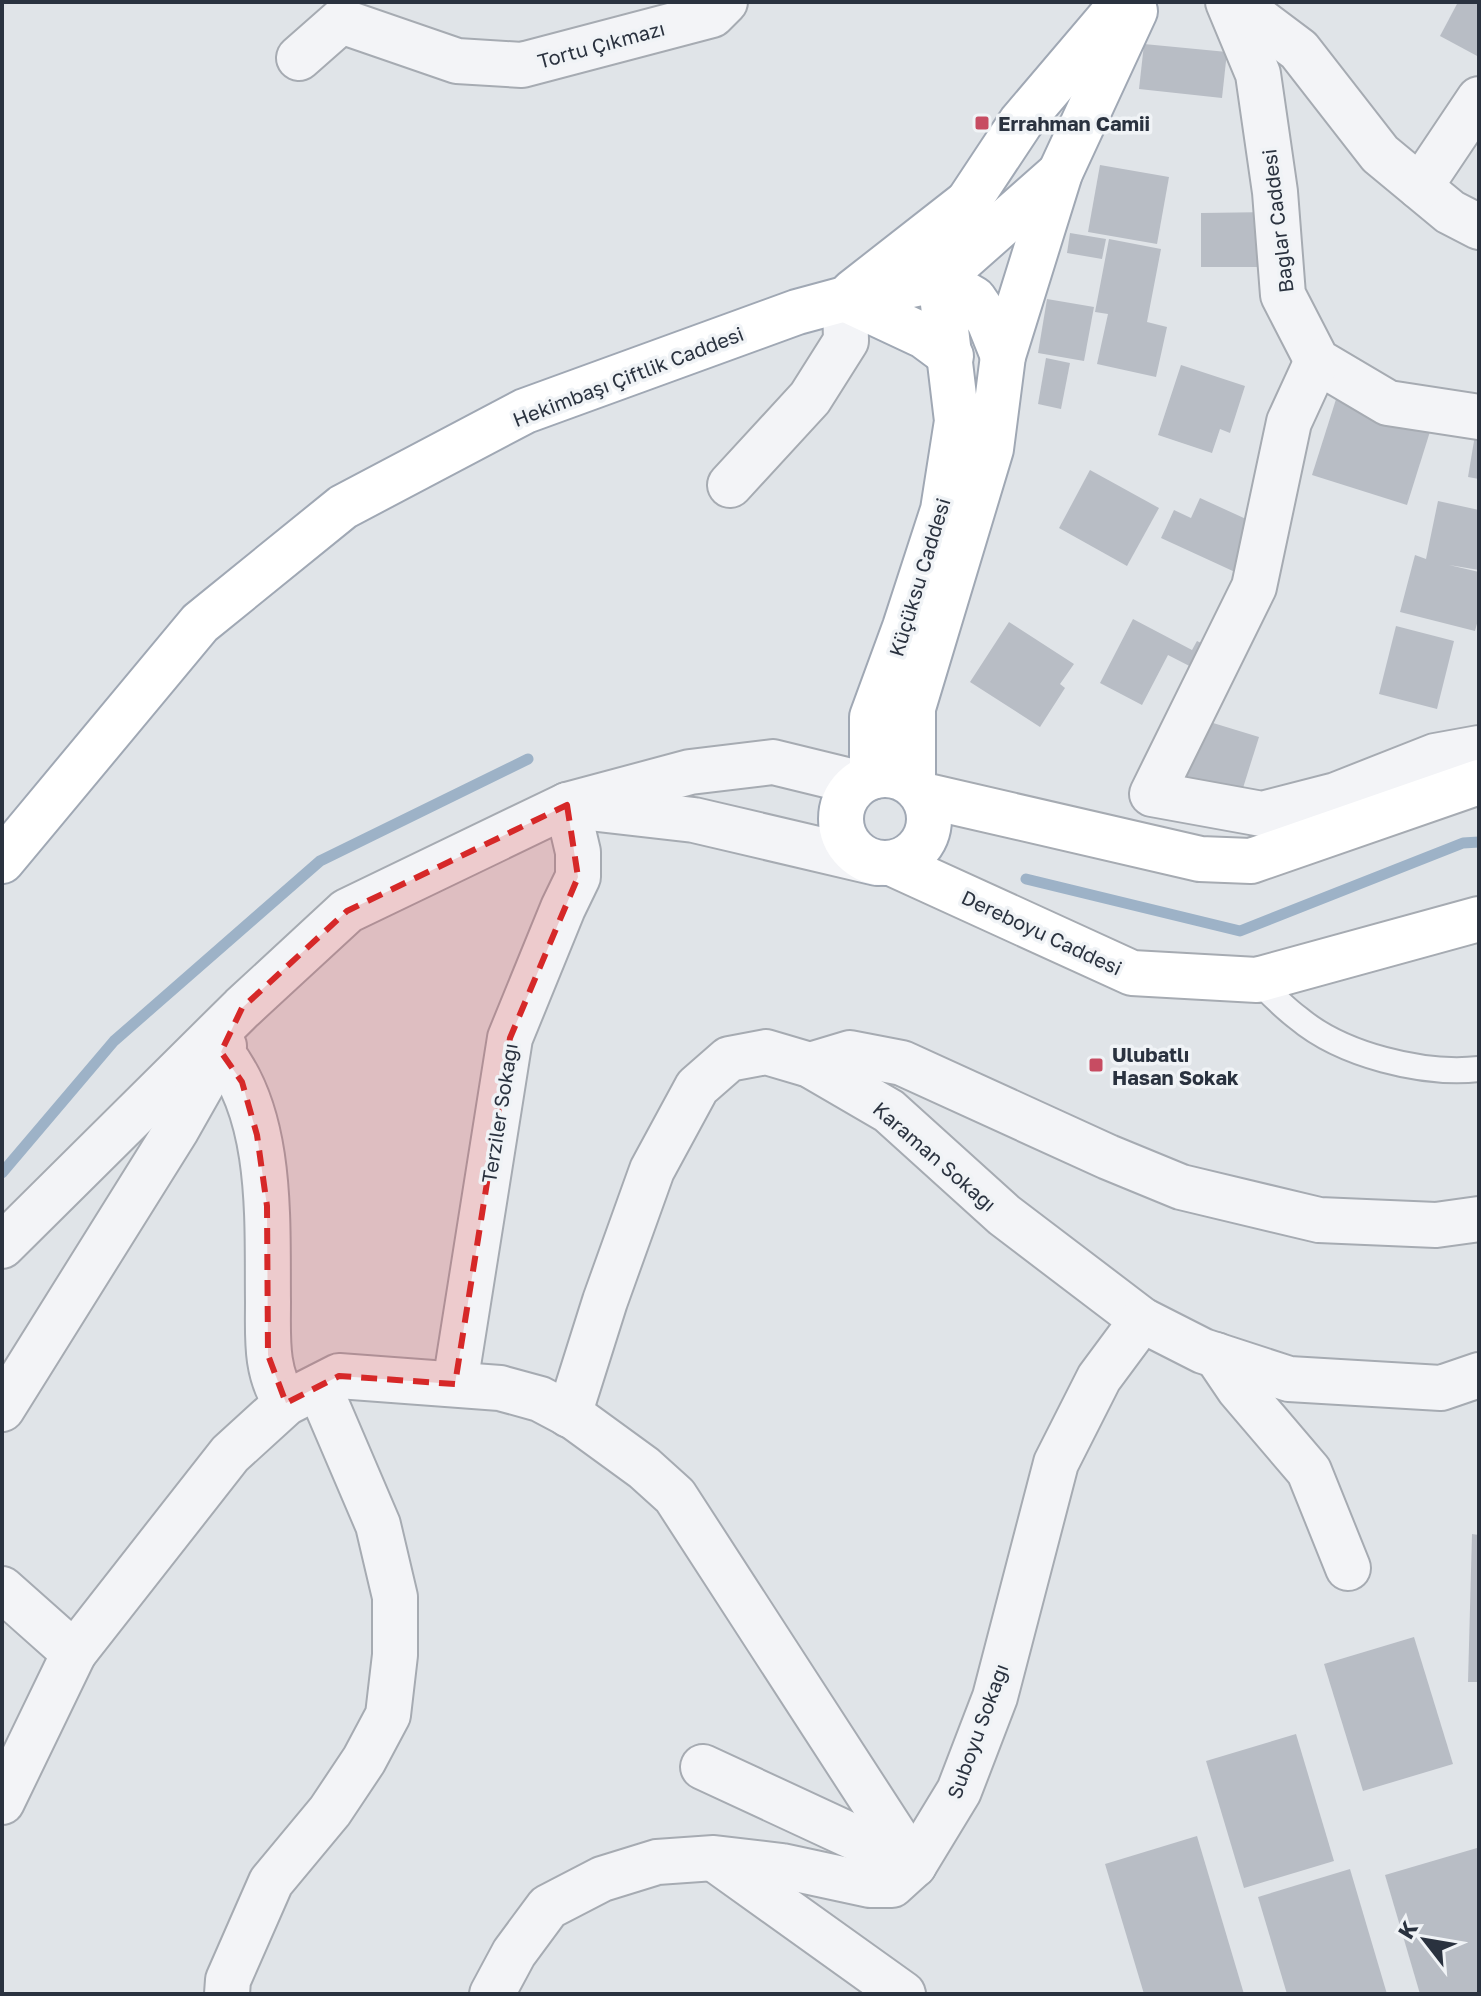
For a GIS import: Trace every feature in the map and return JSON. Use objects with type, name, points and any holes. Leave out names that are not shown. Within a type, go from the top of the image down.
[{"type":"main road","name":"Küçüksu Caddesi","points":[[892,785],[872,717],[943,510],[957,421],[940,279],[968,202],[1021,122],[1123,2]]},
{"type":"main road","name":"Küçüksu Caddesi","points":[[892,785],[991,449],[1003,356],[1060,173],[1139,2]]},
{"type":"main road","points":[[1003,356],[989,321],[974,299],[940,279],[1060,173]]},
{"type":"main road","points":[[951,356],[924,336],[845,299],[968,202]]},
{"type":"main road","name":"Hekimbaşı Çiftlik Caddesi","points":[[2,861],[200,623],[343,507],[525,411],[797,312],[940,279]]},
{"type":"main road","points":[[892,785],[928,808],[926,837],[906,859],[884,863],[862,858],[843,835],[842,807],[849,794],[892,785],[1200,859],[1251,861],[1478,752]]},
{"type":"main road","name":"Dereboyu Caddesi","points":[[884,863],[1132,973],[1257,980],[1479,919]]},
{"type":"street","name":"Tortu Çıkmazı","points":[[299,58],[341,21],[457,61],[522,65],[712,15],[725,2]]},
{"type":"street","name":"Bağlar Caddesi","points":[[1228,2],[1258,74],[1275,192],[1283,295],[1317,361]]},
{"type":"street","points":[[1235,2],[1299,50],[1380,154],[1450,212],[1479,227]]},
{"type":"street","points":[[1420,187],[1479,99]]},
{"type":"street","points":[[730,485],[810,398],[846,341],[845,299]]},
{"type":"street","points":[[1478,752],[1435,756],[1336,795],[1262,814],[1152,794],[1254,587],[1289,422],[1317,361],[1388,403],[1479,417]]},
{"type":"street","points":[[2,1246],[242,1008],[347,911],[567,805],[690,772],[773,762],[892,785]]},
{"type":"street","points":[[567,805],[694,820],[884,863]]},
{"type":"street","name":"Terziler Sokağı","points":[[455,1384],[510,1038],[578,877],[578,852],[567,805]]},
{"type":"street","points":[[2,1409],[177,1129],[242,1008]]},
{"type":"street","points":[[221,1052],[242,1082],[259,1147],[267,1206],[268,1355],[275,1384],[302,1395],[378,1525],[395,1597],[395,1655],[388,1715],[364,1760],[330,1811],[271,1882],[228,1980],[227,1994]]},
{"type":"street","name":"Karaman Sokağı","points":[[569,1415],[652,1170],[697,1087],[729,1059],[766,1052],[810,1065],[889,1111],[1004,1215],[1142,1320],[1203,1351],[1289,1379],[1441,1388],[1479,1375]]},
{"type":"street","points":[[810,1065],[850,1053],[902,1063],[1181,1187],[1319,1220],[1436,1225],[1479,1219]]},
{"type":"street","name":"Suboyu Sokağı","points":[[492,1994],[514,1953],[548,1907],[602,1879],[657,1862],[714,1858],[782,1866],[870,1885],[892,1885],[914,1865],[959,1791],[995,1697],[1056,1463],[1099,1378],[1142,1320]]},
{"type":"street","points":[[1216,1355],[1239,1389],[1309,1471],[1348,1568]]},
{"type":"street","points":[[2,1802],[74,1653],[230,1454],[302,1395],[339,1376],[455,1384],[500,1388],[540,1399],[569,1415],[644,1468],[675,1496],[914,1865]]},
{"type":"street","points":[[2,1589],[74,1653]]},
{"type":"street","points":[[703,1767],[914,1865]]},
{"type":"street","points":[[714,1858],[903,1994]]},
{"type":"lane","points":[[1257,980],[1299,1020],[1368,1054],[1436,1068],[1479,1069]]},
{"type":"highlighted area","points":[[567,805],[578,877],[510,1038],[455,1384],[339,1376],[286,1403],[268,1355],[267,1206],[257,1135],[242,1082],[221,1052],[242,1008],[347,911]]},
{"type":"building","points":[[1458,2],[1479,2],[1479,57],[1440,36]]},
{"type":"building","points":[[1144,44],[1227,52],[1222,98],[1139,89]]},
{"type":"building","points":[[1100,165],[1169,177],[1157,244],[1088,232]]},
{"type":"building","points":[[1274,212],[1274,267],[1201,267],[1201,213]]},
{"type":"building","points":[[1070,233],[1106,239],[1102,259],[1067,253]]},
{"type":"building","points":[[1109,239],[1161,249],[1147,322],[1167,327],[1156,377],[1097,364],[1108,314],[1095,312]]},
{"type":"building","points":[[1047,299],[1094,307],[1084,361],[1038,353]]},
{"type":"building","points":[[1046,358],[1070,363],[1061,409],[1038,404]]},
{"type":"building","points":[[1181,365],[1245,386],[1230,433],[1220,429],[1212,453],[1158,435]]},
{"type":"building","points":[[1338,393],[1433,422],[1407,505],[1312,475]]},
{"type":"building","points":[[1479,424],[1479,479],[1468,477]]},
{"type":"building","points":[[1090,470],[1159,508],[1127,566],[1059,528]]},
{"type":"building","points":[[1200,498],[1257,524],[1235,572],[1161,538],[1174,510],[1191,518]]},
{"type":"building","points":[[1438,501],[1479,510],[1479,570],[1449,565],[1479,572],[1479,616],[1475,631],[1400,612],[1415,555],[1426,559]]},
{"type":"building","points":[[1133,619],[1192,650],[1197,641],[1215,650],[1203,673],[1168,655],[1142,705],[1100,683]]},
{"type":"building","points":[[1009,622],[1074,664],[1060,684],[1065,688],[1040,727],[970,682]]},
{"type":"building","points":[[1396,626],[1454,641],[1437,709],[1379,694]]},
{"type":"building","points":[[1200,719],[1259,737],[1243,788],[1224,791],[1181,778]]},
{"type":"building","points":[[1472,1534],[1479,1535],[1479,1682],[1468,1682]]},
{"type":"building","points":[[1414,1637],[1453,1764],[1363,1791],[1324,1664]]},
{"type":"building","points":[[1296,1734],[1334,1861],[1244,1888],[1206,1761]]},
{"type":"building","points":[[1197,1836],[1244,1994],[1144,1994],[1105,1864]]},
{"type":"building","points":[[1477,1848],[1479,1994],[1420,1994],[1385,1875]]},
{"type":"building","points":[[1350,1869],[1387,1994],[1287,1994],[1258,1897]]},
{"type":"waterway","points":[[2,1173],[114,1041],[320,861],[528,759]]},
{"type":"waterway","points":[[1026,879],[1240,931],[1463,843],[1479,842]]},
{"type":"place","name":"Errahman Camii","points":[[982,123]]},
{"type":"place","name":"Ulubatlı Hasan Sokak","points":[[1096,1065]]}]
